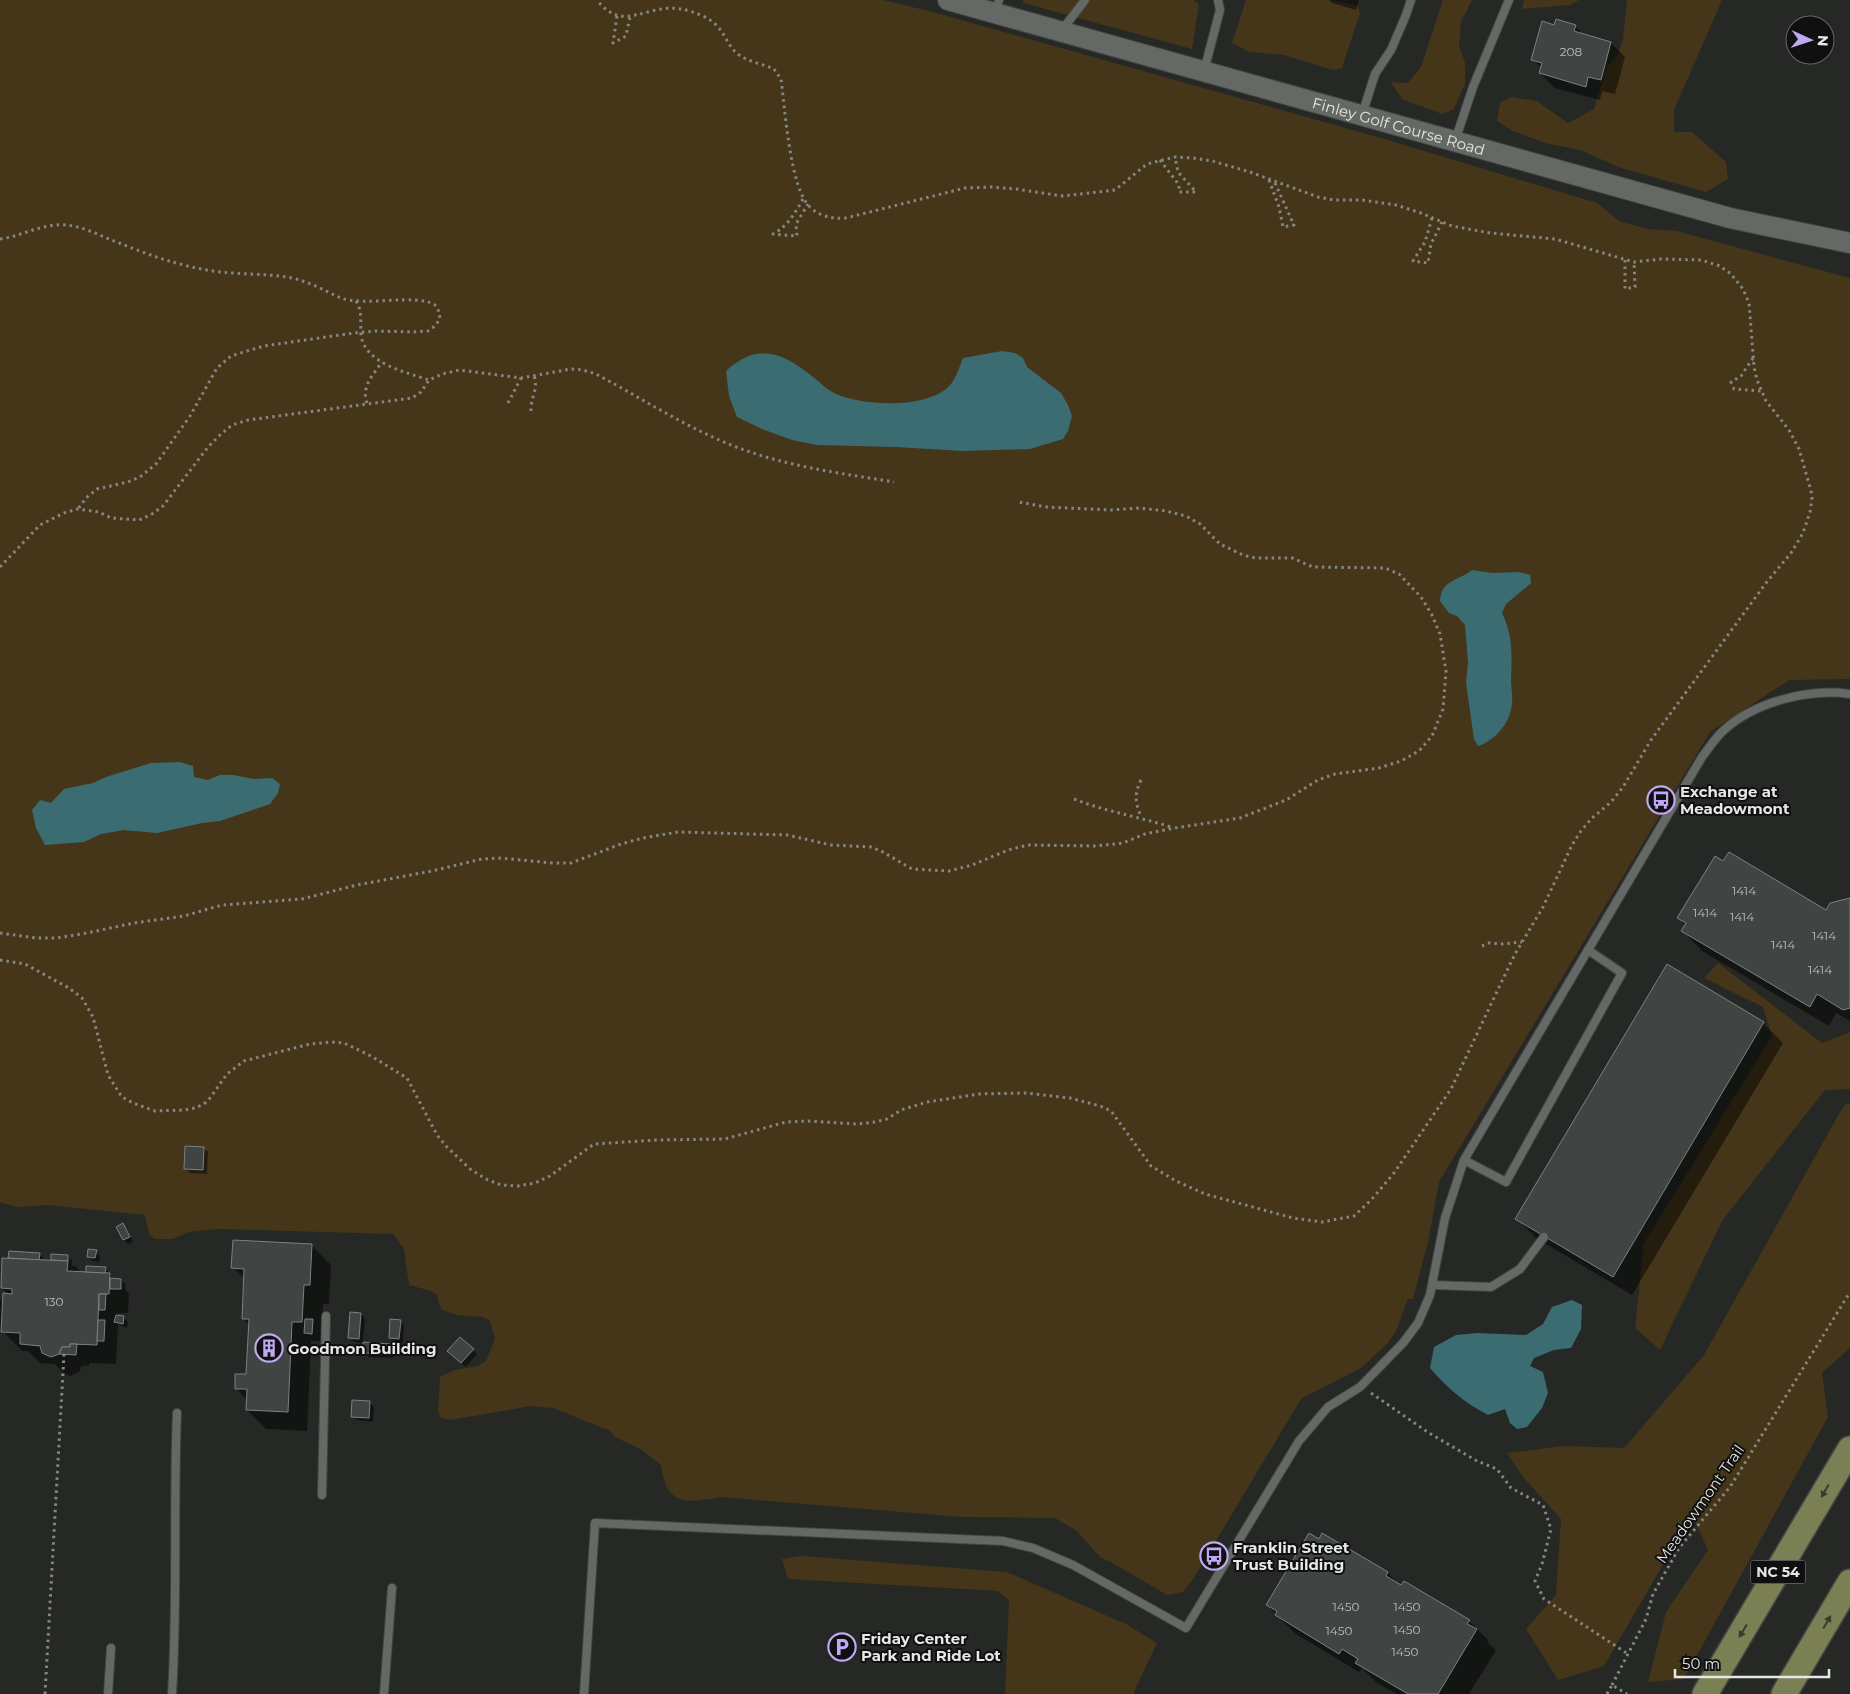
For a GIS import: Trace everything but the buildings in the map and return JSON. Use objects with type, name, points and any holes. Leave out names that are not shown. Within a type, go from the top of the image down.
[{"type":"main road","name":"NC 54","points":[[1705,1694],[1850,1449]]},
{"type":"main road","points":[[1784,1694],[1850,1582]]},
{"type":"street","name":"Finley Golf Course Road","points":[[948,0],[997,6],[1061,31],[1730,218],[1850,243]]},
{"type":"lane","points":[[1061,31],[1085,0]]},
{"type":"lane","points":[[1204,71],[1220,10],[1218,0]]},
{"type":"lane","points":[[1362,115],[1375,74],[1391,50],[1406,15],[1410,0]]},
{"type":"lane","points":[[1455,141],[1473,87],[1508,0]]},
{"type":"lane","points":[[584,1694],[595,1523],[1003,1541],[1033,1548],[1074,1566],[1186,1628],[1299,1441],[1328,1407],[1360,1387],[1403,1343],[1418,1323],[1430,1295],[1445,1218],[1464,1160],[1702,757],[1724,730],[1748,714],[1767,705],[1792,696],[1819,692],[1850,694]]},
{"type":"lane","points":[[1464,1160],[1506,1182],[1622,973],[1588,950]]},
{"type":"lane","points":[[1432,1284],[1491,1287],[1520,1269],[1544,1237]]},
{"type":"lane","points":[[322,1495],[326,1316]]},
{"type":"lane","points":[[172,1694],[175,1650],[174,1474],[176,1413]]},
{"type":"lane","points":[[384,1694],[392,1588]]},
{"type":"lane","points":[[108,1694],[111,1648]]},
{"type":"path","points":[[0,960],[25,964],[69,988],[82,998],[93,1017],[108,1075],[122,1097],[133,1103],[155,1111],[195,1108],[204,1104],[227,1074],[244,1061],[310,1044],[344,1043],[371,1056],[407,1078],[437,1135],[446,1146],[470,1169],[486,1180],[501,1185],[518,1186],[535,1183],[550,1176],[594,1144],[657,1140],[725,1139],[786,1122],[808,1121],[857,1124],[875,1122],[887,1119],[902,1110],[927,1102],[979,1094],[1025,1093],[1070,1098],[1100,1106],[1111,1112],[1151,1166],[1176,1181],[1205,1194],[1293,1218],[1322,1222],[1354,1216],[1372,1199],[1394,1173],[1451,1089],[1494,996],[1522,942],[1543,907],[1572,845],[1581,831],[1617,795],[1651,740],[1766,583],[1791,553],[1803,533],[1810,512],[1812,498],[1799,449],[1789,430],[1766,401],[1757,380],[1753,358],[1749,303],[1743,290],[1731,274],[1720,266],[1701,260],[1660,259],[1634,262],[1555,239],[1490,233],[1452,226],[1396,205],[1362,200],[1334,200],[1318,197],[1212,161],[1175,157],[1147,164],[1115,190],[1062,196],[991,187],[965,188],[836,219],[818,213],[803,199],[799,190],[793,167],[780,79],[774,69],[738,54],[718,27],[698,15],[683,9],[668,7],[654,9],[630,17],[618,16],[608,11],[597,0]]},
{"type":"path","points":[[618,16],[613,43],[626,36],[630,17]]},
{"type":"path","points":[[1160,160],[1179,185],[1179,192],[1196,192],[1178,172],[1175,157]]},
{"type":"path","points":[[1269,179],[1280,206],[1283,227],[1294,225],[1275,182]]},
{"type":"path","points":[[803,199],[794,215],[782,229],[774,234],[797,236],[796,224],[808,204]]},
{"type":"path","points":[[1432,218],[1425,242],[1413,261],[1428,264],[1431,244],[1442,222]]},
{"type":"path","points":[[0,239],[41,226],[68,225],[169,261],[214,271],[261,274],[295,279],[344,299],[356,301],[425,302],[434,304],[439,310],[440,319],[428,331],[375,330],[264,346],[231,356],[216,368],[190,416],[156,464],[140,477],[128,482],[97,489],[86,498],[78,509]]},
{"type":"path","points":[[1625,260],[1625,289],[1635,287],[1634,262]]},
{"type":"path","points":[[356,301],[360,308],[362,339],[371,355],[382,362],[429,380]]},
{"type":"path","points":[[1753,358],[1741,376],[1731,382],[1734,390],[1762,391]]},
{"type":"path","points":[[367,404],[365,389],[382,362]]},
{"type":"path","points":[[0,567],[40,525],[78,509],[99,512],[111,518],[139,520],[152,514],[163,506],[208,447],[232,426],[248,420],[267,417],[412,398],[421,392],[429,380],[442,374],[459,370],[521,378],[558,370],[583,370],[596,374],[683,422],[731,445],[803,466],[894,482]]},
{"type":"path","points":[[531,411],[530,402],[537,382],[534,376]]},
{"type":"path","points":[[508,403],[521,378]]},
{"type":"path","points":[[0,933],[36,938],[57,938],[134,923],[184,916],[222,905],[302,899],[357,885],[432,871],[482,858],[571,863],[621,844],[678,832],[787,835],[831,845],[871,847],[912,868],[949,871],[972,865],[1008,850],[1028,845],[1096,846],[1123,843],[1145,834],[1240,818],[1286,800],[1318,780],[1336,774],[1379,768],[1401,761],[1419,751],[1432,736],[1443,709],[1446,671],[1440,634],[1432,615],[1410,584],[1400,574],[1385,568],[1313,567],[1292,558],[1266,558],[1243,555],[1220,544],[1200,524],[1186,516],[1166,511],[1139,508],[1111,510],[1046,507],[1019,502]]},
{"type":"path","points":[[1141,780],[1136,792],[1136,804],[1142,817]]},
{"type":"path","points":[[1074,799],[1097,808],[1142,817],[1174,828]]},
{"type":"path","points":[[1482,946],[1488,943],[1522,942]]},
{"type":"path","name":"Meadowmont Trail","points":[[1607,1694],[1646,1619],[1653,1594],[1680,1548],[1730,1487],[1850,1292]]},
{"type":"path","points":[[45,1694],[64,1354]]},
{"type":"path","points":[[1360,1387],[1429,1433],[1477,1461],[1497,1469],[1511,1488],[1543,1505],[1552,1529],[1535,1581],[1544,1599],[1628,1654]]},
{"type":"path","points":[[1612,1685],[1627,1694]]},
{"type":"shaded area","points":[[0,0],[883,0],[933,12],[1381,138],[1597,203],[1619,221],[1647,229],[1677,231],[1850,278],[1850,679],[1789,680],[1710,732],[1439,1182],[1428,1242],[1413,1299],[1408,1299],[1396,1331],[1387,1344],[1361,1368],[1301,1399],[1193,1579],[1183,1592],[1167,1595],[1101,1558],[1077,1531],[1055,1518],[963,1517],[721,1497],[688,1501],[673,1495],[664,1479],[661,1465],[642,1450],[615,1437],[610,1431],[553,1408],[531,1406],[450,1420],[441,1418],[438,1411],[440,1377],[455,1370],[478,1366],[486,1361],[495,1339],[490,1321],[483,1317],[457,1315],[442,1310],[437,1295],[431,1291],[409,1285],[404,1249],[393,1234],[217,1229],[189,1232],[172,1239],[155,1239],[149,1234],[145,1215],[48,1205],[17,1207],[0,1202]]},
{"type":"shaded area","points":[[1023,0],[1193,0],[1199,4],[1192,49],[1023,3]]},
{"type":"shaded area","points":[[1246,0],[1331,0],[1358,6],[1360,13],[1342,68],[1333,70],[1284,55],[1249,52],[1232,43]]},
{"type":"shaded area","points":[[1443,0],[1472,0],[1461,22],[1459,46],[1465,63],[1465,84],[1454,109],[1442,114],[1402,99],[1391,82],[1408,83],[1421,67]]},
{"type":"shaded area","points":[[1524,0],[1579,0],[1570,5],[1522,9]]},
{"type":"shaded area","points":[[1627,0],[1722,0],[1674,110],[1674,132],[1692,132],[1726,162],[1728,179],[1706,192],[1621,168],[1580,150],[1545,143],[1511,130],[1497,121],[1500,103],[1511,97],[1537,101],[1568,123],[1594,109],[1606,69],[1619,52],[1623,39]]},
{"type":"shaded area","points":[[1718,963],[1822,1043],[1850,1032],[1850,1089],[1825,1090],[1722,1221],[1660,1350],[1635,1328],[1644,1243],[1772,1036],[1763,1007],[1704,978]]},
{"type":"shaded area","points":[[1850,1103],[1850,1348],[1822,1373],[1828,1417],[1684,1679],[1648,1682],[1666,1612],[1708,1550],[1692,1515],[1604,1666],[1558,1680],[1526,1629],[1556,1595],[1561,1519],[1523,1477],[1507,1453],[1563,1446],[1624,1448],[1704,1355],[1844,1105]]},
{"type":"shaded area","points":[[802,1556],[1007,1572],[1126,1624],[1157,1643],[1133,1694],[1005,1694],[1009,1601],[998,1591],[788,1579],[782,1559]]},
{"type":"water","points":[[1002,351],[1015,353],[1023,358],[1027,367],[1061,393],[1072,416],[1068,431],[1063,439],[1030,449],[963,451],[817,445],[792,440],[737,417],[729,396],[726,371],[749,356],[770,354],[791,361],[834,393],[860,401],[875,403],[908,402],[936,395],[947,388],[955,379],[963,358]]},
{"type":"water","points":[[1472,570],[1492,573],[1519,572],[1530,575],[1531,583],[1506,604],[1502,613],[1506,621],[1511,646],[1512,698],[1509,717],[1496,735],[1478,746],[1474,739],[1466,683],[1468,663],[1465,625],[1457,616],[1449,613],[1440,601],[1443,589],[1447,585]]},
{"type":"water","points":[[180,762],[193,766],[194,777],[208,780],[220,775],[233,775],[254,779],[272,778],[280,784],[278,793],[270,804],[220,821],[157,833],[124,830],[101,834],[84,842],[45,845],[36,828],[32,810],[40,800],[51,803],[64,789],[93,783],[151,763]]},
{"type":"water","points":[[1572,1300],[1582,1305],[1581,1329],[1571,1348],[1554,1350],[1534,1358],[1530,1366],[1543,1372],[1548,1393],[1542,1408],[1527,1427],[1517,1429],[1510,1423],[1505,1409],[1488,1415],[1457,1395],[1430,1368],[1434,1347],[1456,1335],[1477,1333],[1526,1335],[1543,1324],[1552,1307]]},
{"type":"place","name":"Exchange at Meadowmont","points":[[1661,800]]},
{"type":"place","name":"Goodmon Building","points":[[269,1348]]},
{"type":"place","name":"Franklin Street Trust Building","points":[[1214,1556]]},
{"type":"place","name":"Friday Center Park and Ride Lot","points":[[842,1647]]}]
